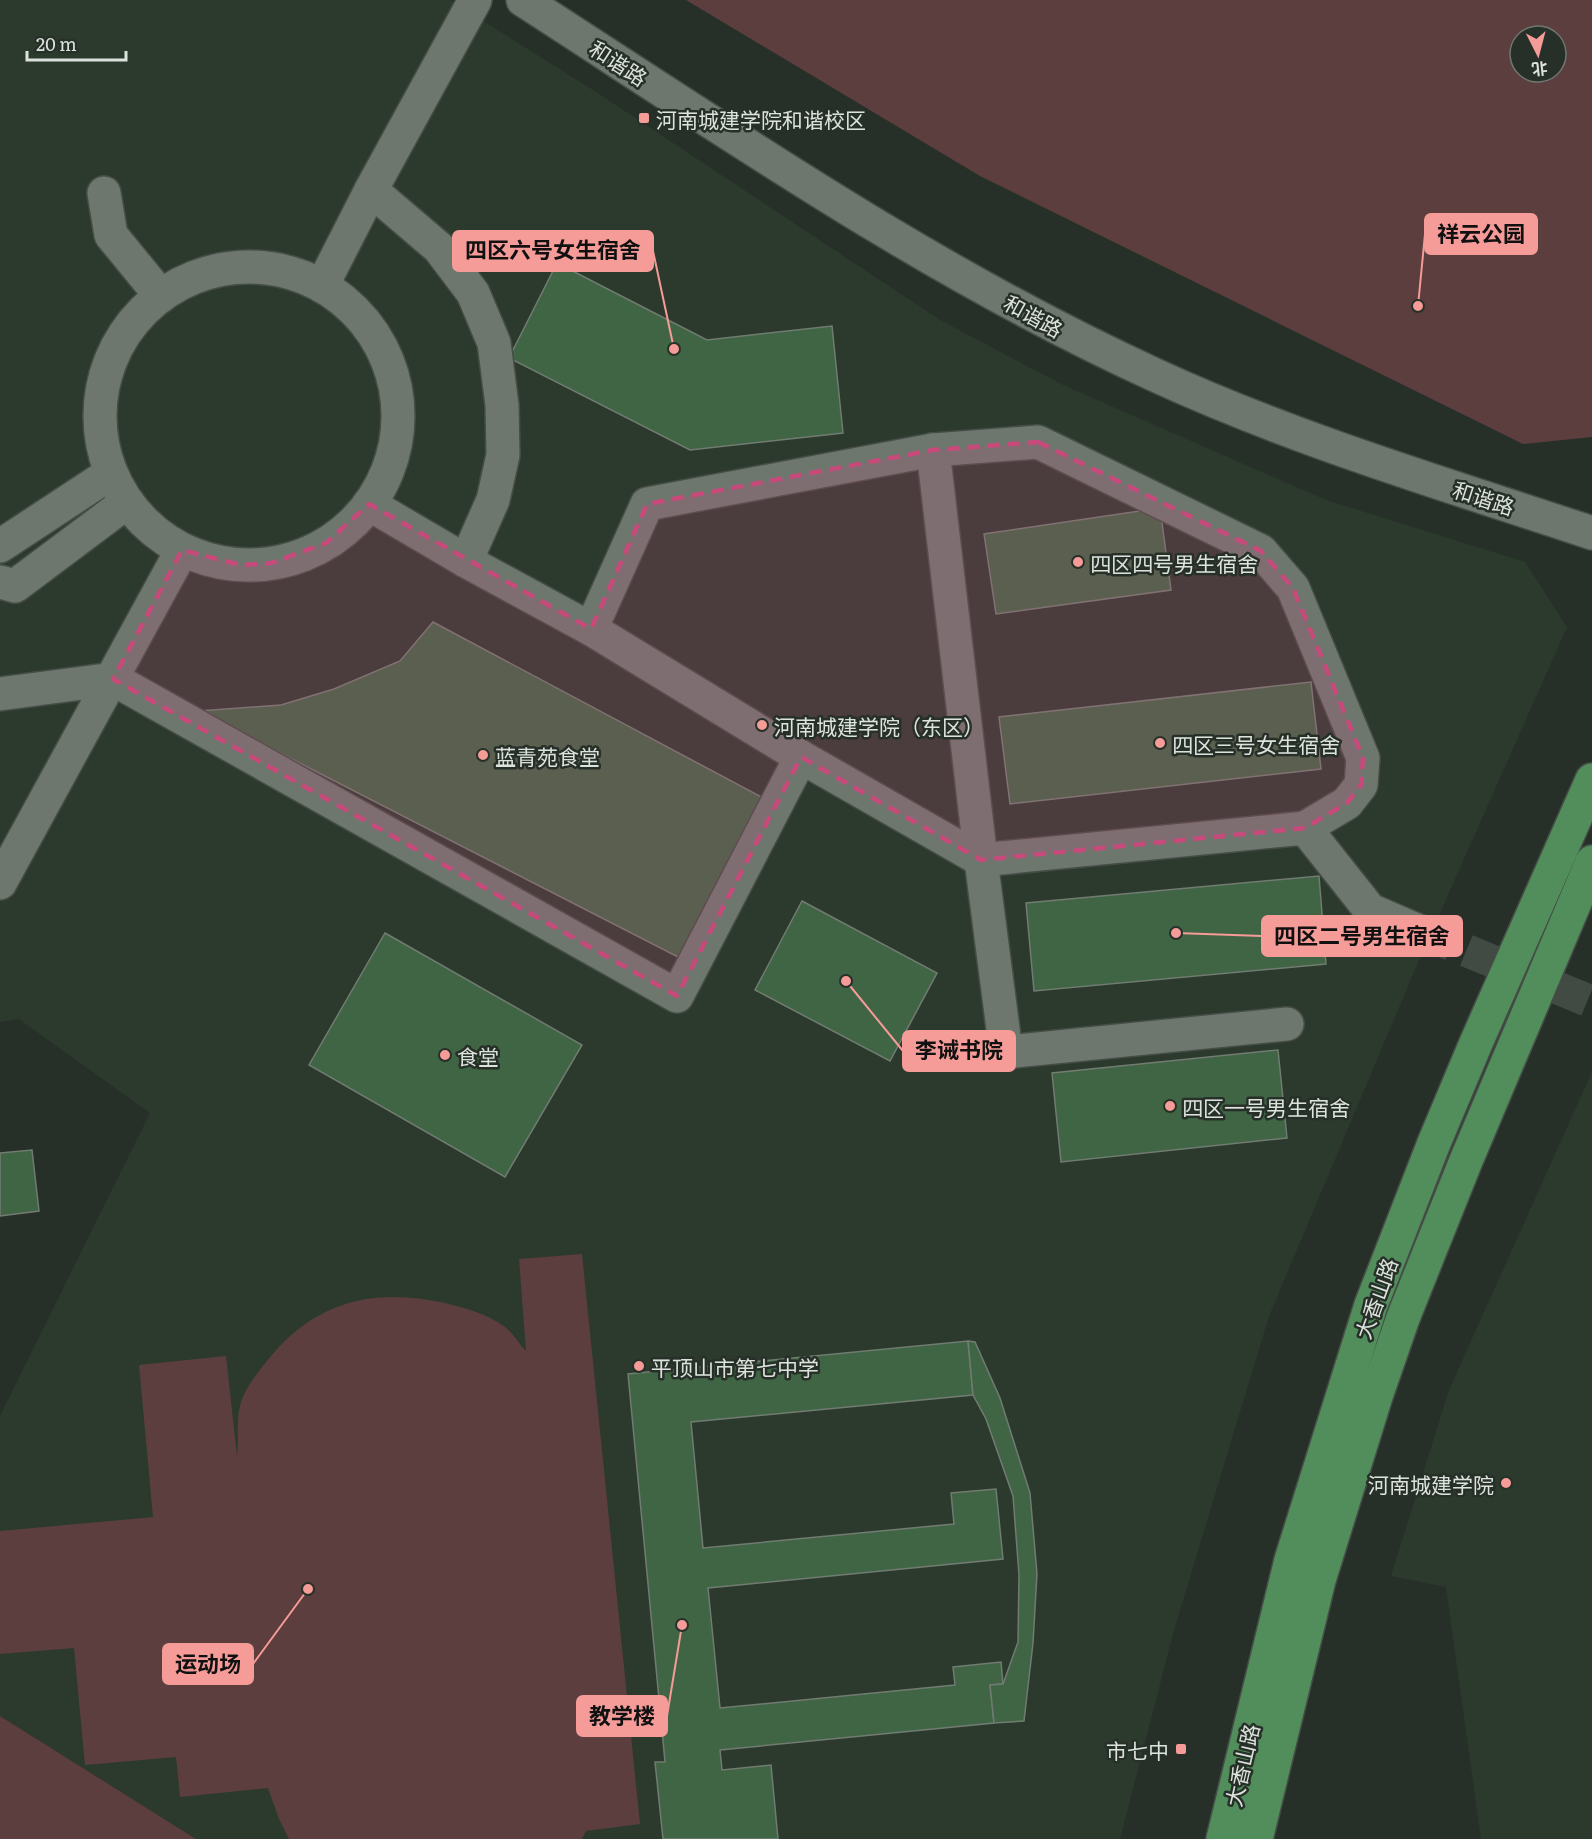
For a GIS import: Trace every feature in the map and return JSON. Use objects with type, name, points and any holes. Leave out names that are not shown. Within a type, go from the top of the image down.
[{"type":"main road","name":"大香山路","points":[[1223,1839],[1291,1560],[1371,1305],[1447,1113],[1592,780]]},
{"type":"main road","name":"大香山路","points":[[1256,1839],[1319,1580],[1376,1396],[1403,1318],[1465,1163],[1592,862]]},
{"type":"street","points":[[322,286],[371,190],[475,0]]},
{"type":"street","name":"和谐路","points":[[524,0],[877,228],[1068,334],[1238,412],[1330,446],[1592,533]]},
{"type":"street","points":[[371,190],[439,248],[473,293],[494,343],[502,405],[503,455],[494,500],[466,561]]},
{"type":"street","points":[[104,193],[111,235],[161,296]]},
{"type":"street","points":[[257,267],[291,273],[322,286],[348,304],[369,327],[385,355],[395,385],[398,415],[395,447],[385,476],[369,504],[350,525],[326,543],[300,556],[271,563],[241,565],[212,560],[182,550],[143,521],[127,502],[111,473],[101,441],[99,408],[105,376],[117,345],[136,318],[161,296],[190,279],[223,269],[257,267]]},
{"type":"street","points":[[369,504],[466,561],[591,628],[801,757],[981,860],[1305,828],[1347,803],[1361,785],[1363,758],[1293,588],[1261,551],[1038,442],[933,450],[647,504],[591,628]]},
{"type":"street","points":[[933,450],[1006,1052],[1287,1024]]},
{"type":"street","points":[[0,546],[111,473]]},
{"type":"street","points":[[0,582],[15,586],[127,502]]},
{"type":"street","points":[[0,883],[182,550]]},
{"type":"street","points":[[0,694],[113,679],[677,996],[801,757]]},
{"type":"street","points":[[1305,828],[1370,910],[1421,932]]},
{"type":"highlighted area","points":[[1038,442],[1261,551],[1293,588],[1363,758],[1361,785],[1347,803],[1305,828],[981,860],[801,757],[677,996],[113,679],[182,550],[241,565],[271,563],[326,543],[369,504],[591,629],[647,504],[933,450]]},
{"type":"shaded area","points":[[0,0],[450,0],[593,90],[940,320],[1063,385],[1326,500],[1525,562],[1567,627],[1419,960],[1269,1316],[1174,1630],[1120,1839],[196,1839],[0,1716],[0,1416],[150,1113],[19,1019],[0,1022]]},
{"type":"shaded area","points":[[686,0],[1592,0],[1592,437],[1523,444],[980,176]]},
{"type":"shaded area","name":"河南城建学院","points":[[1592,1072],[1592,1839],[1481,1839],[1446,1587],[1391,1576],[1449,1390]]},
{"type":"shaded area","points":[[582,1254],[640,1824],[586,1831],[582,1839],[289,1839],[268,1788],[180,1797],[176,1757],[85,1765],[74,1648],[0,1654],[0,1531],[153,1517],[139,1365],[226,1356],[237,1456],[239,1412],[245,1393],[271,1356],[289,1337],[308,1322],[350,1303],[372,1298],[420,1299],[460,1307],[491,1318],[508,1329],[526,1351],[519,1259]]},
{"type":"shaded area","points":[[0,1716],[196,1839],[0,1839]]},
{"type":"building","points":[[557,263],[707,340],[832,326],[843,433],[690,450],[509,358]]},
{"type":"building","name":"四区四号男生宿舍","points":[[1160,508],[1171,590],[996,614],[984,534]]},
{"type":"building","name":"蓝青苑食堂","points":[[433,622],[765,799],[678,957],[198,711],[281,705],[334,689],[400,661]]},
{"type":"building","name":"四区三号女生宿舍","points":[[1311,682],[1321,769],[1010,804],[999,717]]},
{"type":"building","points":[[1319,876],[1326,964],[1034,991],[1026,903]]},
{"type":"building","points":[[802,901],[937,973],[890,1061],[755,990]]},
{"type":"building","name":"食堂","points":[[385,933],[582,1045],[505,1177],[309,1065]]},
{"type":"building","name":"四区一号男生宿舍","points":[[1278,1050],[1287,1138],[1061,1162],[1052,1073]]},
{"type":"building","points":[[32,1150],[39,1211],[0,1216],[0,1153]]},
{"type":"building","points":[[968,1341],[973,1395],[691,1422],[703,1548],[954,1524],[951,1493],[996,1489],[1003,1559],[708,1588],[720,1708],[955,1685],[953,1667],[1001,1662],[1003,1684],[990,1685],[994,1723],[720,1750],[722,1770],[771,1765],[778,1839],[663,1839],[655,1762],[665,1762],[628,1374]]},
{"type":"building","points":[[968,1341],[975,1342],[1000,1398],[1030,1493],[1037,1574],[1033,1643],[1024,1721],[994,1723],[990,1685],[1003,1684],[1018,1642],[1019,1575],[1013,1496],[986,1419],[973,1395]]},
{"type":"tunnel","points":[[1421,932],[1592,1002]]},
{"type":"place","name":"河南城建学院和谐校区","points":[[644,118]]},
{"type":"place","name":"祥云公园","points":[[1418,306]]},
{"type":"place","name":"四区六号女生宿舍","points":[[674,349]]},
{"type":"place","name":"四区四号男生宿舍","points":[[1078,562]]},
{"type":"place","name":"河南城建学院（东区）","points":[[762,725]]},
{"type":"place","name":"四区三号女生宿舍","points":[[1160,743]]},
{"type":"place","name":"蓝青苑食堂","points":[[483,755]]},
{"type":"place","name":"四区二号男生宿舍","points":[[1176,933]]},
{"type":"place","name":"李诫书院","points":[[846,981]]},
{"type":"place","name":"食堂","points":[[445,1055]]},
{"type":"place","name":"四区一号男生宿舍","points":[[1170,1106]]},
{"type":"place","name":"平顶山市第七中学","points":[[639,1366]]},
{"type":"place","name":"河南城建学院","points":[[1506,1483]]},
{"type":"place","name":"运动场","points":[[308,1589]]},
{"type":"place","name":"教学楼","points":[[682,1625]]},
{"type":"place","name":"市七中","points":[[1181,1749]]}]
